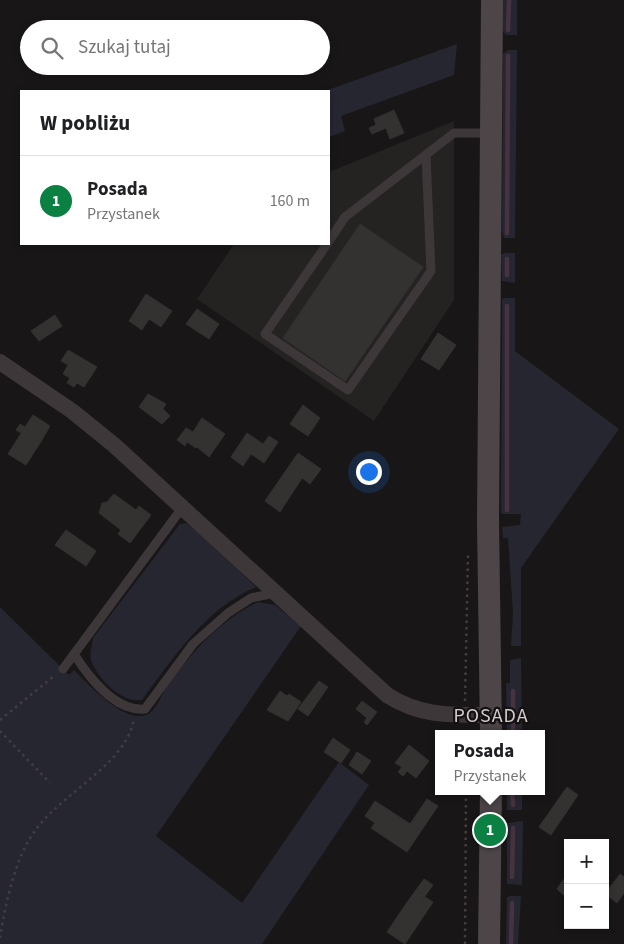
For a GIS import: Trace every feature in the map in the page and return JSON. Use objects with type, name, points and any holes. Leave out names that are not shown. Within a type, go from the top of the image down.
[{"type":"main road","points":[[491,724],[488,521],[492,0]]},
{"type":"main road","points":[[489,944],[491,795]]},
{"type":"street","points":[[0,362],[72,411],[114,445],[274,593],[388,694],[399,702],[430,713],[491,724]]},
{"type":"lane","points":[[330,239],[345,217],[454,133],[491,133]]},
{"type":"lane","points":[[326,245],[265,334],[348,390],[431,271],[426,155]]},
{"type":"lane","points":[[63,669],[182,508]]},
{"type":"lane","points":[[74,654],[87,674],[99,687],[121,703],[136,710],[145,709],[193,644],[228,613],[250,598],[274,593]]},
{"type":"path","points":[[0,720],[63,669]]},
{"type":"path","points":[[0,938],[21,854],[57,804],[99,772],[130,737],[136,710]]},
{"type":"path","points":[[0,731],[50,784]]},
{"type":"path","points":[[465,944],[466,795]]},
{"type":"shaded area","points":[[503,0],[517,0],[517,35],[506,35],[502,30]]},
{"type":"shaded area","points":[[457,44],[454,75],[341,116],[345,131],[330,137],[330,90],[328,90]]},
{"type":"shaded area","points":[[508,50],[517,50],[515,238],[504,238],[502,231],[503,54]]},
{"type":"shaded area","points":[[454,121],[454,300],[374,421],[197,299],[233,245],[330,245],[330,172]]},
{"type":"shaded area","points":[[504,253],[515,253],[515,283],[502,281],[501,255]]},
{"type":"shaded area","points":[[515,298],[515,351],[619,429],[521,568],[521,646],[511,646],[513,613],[508,538],[503,538],[502,527],[520,525],[521,514],[502,514],[501,512],[502,299]]},
{"type":"shaded area","points":[[186,523],[203,536],[256,587],[238,596],[206,621],[179,651],[142,700],[128,698],[107,685],[97,672],[91,655],[93,638],[180,524]]},
{"type":"shaded area","points":[[258,602],[275,605],[301,626],[156,836],[242,903],[339,762],[369,785],[262,944],[0,944],[0,607],[69,675],[74,670],[96,692],[114,706],[124,712],[142,716],[147,715],[154,709],[175,675],[207,639],[231,618]]},
{"type":"shaded area","points":[[521,658],[522,730],[507,730],[506,683],[510,683],[510,660]]},
{"type":"shaded area","points":[[507,795],[522,795],[522,810],[507,810]]},
{"type":"shaded area","points":[[523,821],[522,885],[507,884],[507,823]]},
{"type":"shaded area","points":[[521,896],[518,944],[506,944],[507,897]]},
{"type":"building","points":[[394,110],[404,133],[390,139],[386,128],[372,134],[369,128],[376,125],[374,119]]},
{"type":"building","points":[[360,224],[423,267],[345,381],[283,338]]},
{"type":"building","points":[[146,294],[172,311],[161,327],[149,319],[142,330],[129,321]]},
{"type":"building","points":[[197,309],[219,324],[209,339],[186,324]]},
{"type":"building","points":[[55,315],[62,326],[39,341],[31,331]]},
{"type":"building","points":[[438,333],[456,345],[439,370],[421,359]]},
{"type":"building","points":[[68,350],[97,367],[84,387],[77,383],[74,387],[67,383],[70,378],[63,374],[68,365],[61,361]]},
{"type":"building","points":[[148,394],[166,404],[163,409],[170,416],[162,424],[139,407]]},
{"type":"building","points":[[303,405],[320,418],[308,436],[290,424]]},
{"type":"building","points":[[33,415],[50,426],[40,443],[16,430],[20,424],[25,427]]},
{"type":"building","points":[[202,418],[225,434],[209,457],[197,447],[187,442],[185,446],[177,440],[186,428],[193,432]]},
{"type":"building","points":[[22,432],[40,443],[26,465],[8,454]]},
{"type":"building","points":[[247,433],[263,444],[269,436],[278,442],[264,463],[251,454],[243,466],[231,457]]},
{"type":"building","points":[[298,453],[321,469],[310,484],[302,478],[280,512],[265,501]]},
{"type":"building","points":[[114,494],[136,510],[139,506],[151,515],[130,543],[118,534],[121,530],[99,513],[102,503],[107,502]]},
{"type":"building","points":[[66,530],[96,551],[86,566],[55,545]]},
{"type":"building","points":[[319,681],[328,687],[308,716],[298,709]]},
{"type":"building","points":[[280,691],[287,696],[289,694],[301,702],[288,721],[267,710]]},
{"type":"building","points":[[362,701],[377,712],[367,725],[364,722],[367,718],[356,709]]},
{"type":"building","points":[[333,738],[350,750],[341,763],[324,752]]},
{"type":"building","points":[[409,745],[429,761],[416,778],[407,771],[403,776],[398,772],[402,767],[395,763]]},
{"type":"building","points":[[357,752],[371,761],[362,774],[349,765]]},
{"type":"building","points":[[567,787],[578,795],[551,835],[539,827]]},
{"type":"building","points":[[427,799],[438,806],[421,831],[410,824]]},
{"type":"building","points":[[375,801],[421,831],[407,852],[371,828],[375,823],[365,816]]},
{"type":"building","points":[[620,874],[624,877],[624,893],[617,903],[609,897],[609,889]]},
{"type":"building","points":[[424,879],[433,885],[417,907],[408,901]]},
{"type":"building","points":[[564,879],[564,895],[557,889]]},
{"type":"building","points":[[425,897],[433,902],[405,944],[387,932],[408,901],[417,907]]},
{"type":"waterway","points":[[508,30],[509,0]]},
{"type":"waterway","points":[[507,233],[508,56]]},
{"type":"waterway","points":[[507,259],[507,275]]},
{"type":"waterway","points":[[507,306],[507,510]]},
{"type":"waterway","points":[[513,691],[513,730]]},
{"type":"waterway","points":[[512,795],[513,805]]},
{"type":"waterway","points":[[512,877],[513,828]]},
{"type":"waterway","points":[[511,944],[512,903]]},
{"type":"place","name":"Posada","points":[[490,830]]},
{"type":"district","name":"POSADA","points":[[491,715]]}]
